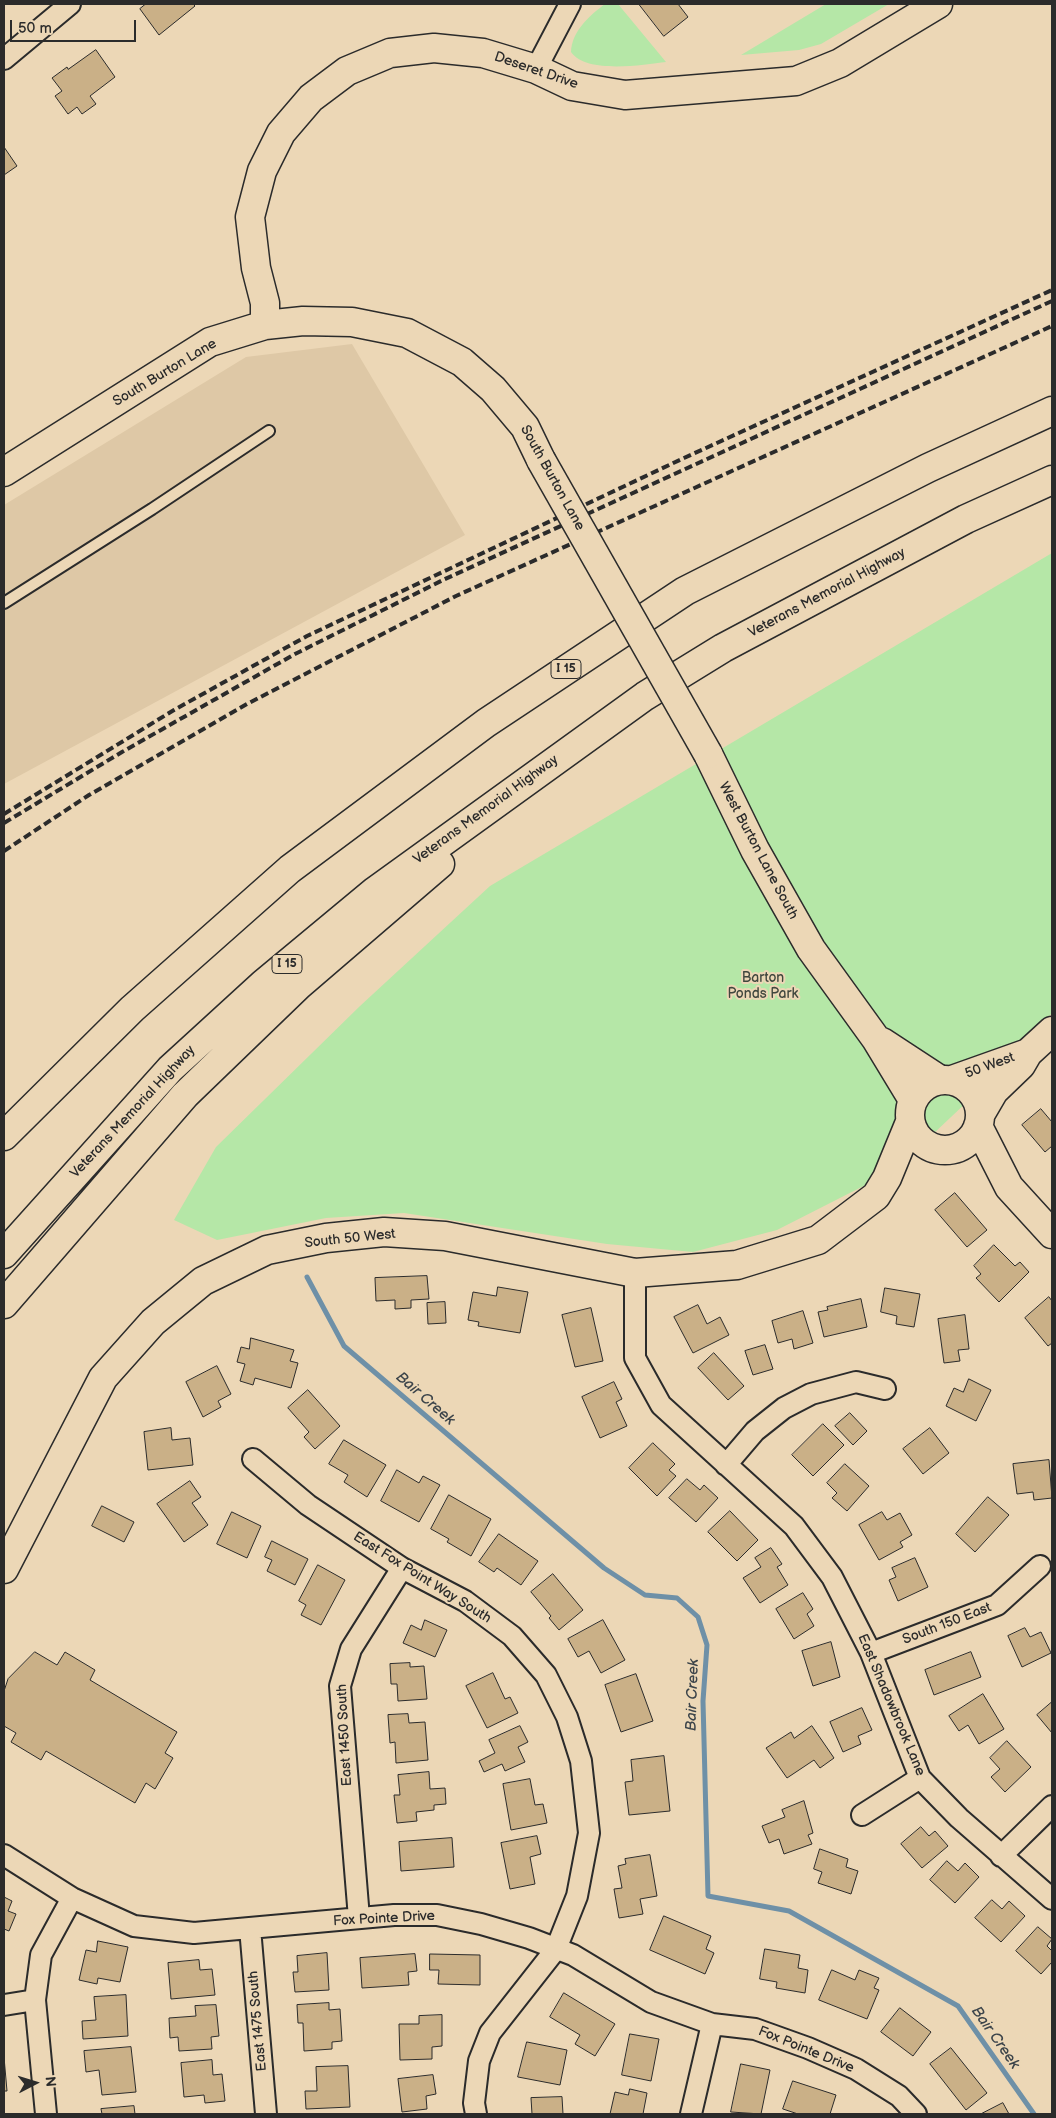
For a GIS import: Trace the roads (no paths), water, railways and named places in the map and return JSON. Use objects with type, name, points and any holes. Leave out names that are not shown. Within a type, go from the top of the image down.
[{"type":"main road","name":"Deseret Drive","points":[[265,325],[265,303],[256,268],[250,216],[262,171],[281,133],[311,98],[347,71],[390,52],[434,48],[483,54],[536,69],[572,86],[624,95],[796,81],[840,63],[938,4]]},
{"type":"main road","name":"South Burton Lane","points":[[4,472],[210,342],[265,325],[303,321],[352,322],[406,333],[462,362],[494,389],[525,427],[541,460],[653,656]]},
{"type":"main road","name":"I 15","points":[[4,1136],[132,1009],[290,869],[486,723],[677,596],[928,468],[1052,412]]},
{"type":"main road","name":"Veterans Memorial Highway","points":[[4,1254],[170,1068],[262,984],[375,891],[645,696],[723,648],[966,519],[1052,480]]},
{"type":"main road","name":"West Burton Lane South","points":[[653,656],[708,754],[755,850],[811,949],[876,1039],[912,1111]]},
{"type":"main road","points":[[4,1304],[185,1095],[298,986],[611,720]]},
{"type":"main road","points":[[4,1121],[132,1009]]},
{"type":"main road","name":"50 West","points":[[979,1120],[994,1091],[1021,1065],[1028,1053],[1052,1031]]},
{"type":"main road","name":"West Burton Lane South","points":[[876,1039],[946,1080]]},
{"type":"main road","name":"50 West","points":[[946,1080],[1028,1053]]},
{"type":"main road","points":[[1009,1187],[979,1120],[978,1103],[972,1092],[963,1084],[946,1080],[928,1084],[919,1091],[912,1111],[915,1132],[922,1141],[931,1147],[947,1149],[975,1161],[992,1177],[1009,1187],[1052,1234]]},
{"type":"main road","name":"South 50 West","points":[[4,1569],[103,1378],[153,1322],[203,1281],[267,1250],[326,1238],[393,1233],[445,1236],[635,1273],[737,1265],[818,1240],[876,1196],[887,1178],[912,1111]]},
{"type":"main road","points":[[947,1149],[963,1145],[972,1136],[979,1120]]},
{"type":"main road","name":"South 50 West","points":[[887,1178],[911,1160],[947,1149]]},
{"type":"street","points":[[4,59],[70,4]]},
{"type":"street","points":[[536,69],[570,4]]},
{"type":"street","name":"East Shadowbrook Lane","points":[[635,1273],[635,1358],[661,1405],[794,1526],[832,1577],[871,1653],[920,1778],[959,1818],[1052,1899]]},
{"type":"street","points":[[726,1465],[755,1431],[784,1408],[811,1394],[856,1382],[885,1389]]},
{"type":"street","name":"East Fox Point Way South","points":[[253,1459],[308,1505],[402,1568],[465,1601],[512,1636],[546,1675],[567,1717],[581,1761],[589,1833],[577,1896],[556,1949],[490,2033],[479,2061],[474,2102],[476,2114]]},
{"type":"street","name":"South 150 East","points":[[871,1653],[997,1605],[1040,1566]]},
{"type":"street","name":"East 1450 South","points":[[359,1918],[340,1686],[351,1649],[402,1568]]},
{"type":"street","points":[[862,1815],[920,1778]]},
{"type":"street","points":[[1001,1856],[1052,1806]]},
{"type":"street","name":"Fox Pointe Drive","points":[[4,1855],[72,1898],[134,1926],[194,1933],[359,1918],[437,1915],[481,1924],[529,1938],[573,1955],[651,2002],[712,2024],[755,2029],[808,2048],[856,2069],[899,2096],[916,2114]]},
{"type":"street","points":[[46,2114],[35,2000],[41,1956],[72,1898]]},
{"type":"street","name":"East 1475 South","points":[[250,1928],[266,2114]]},
{"type":"street","points":[[4,2005],[35,2000]]},
{"type":"street","points":[[690,2114],[712,2024]]},
{"type":"lane","points":[[4,603],[152,509],[269,431]]},
{"type":"waterway","name":"Bair Creek","points":[[307,1277],[344,1346],[604,1568],[645,1595],[677,1598],[698,1617],[707,1645],[703,1701],[708,1896],[789,1911],[958,2006],[1034,2114]]},
{"type":"railway","points":[[4,814],[174,710],[307,636],[684,458],[1052,290]]},
{"type":"railway","points":[[4,823],[122,752],[295,654],[443,580],[1052,301]]},
{"type":"railway","points":[[4,851],[89,795],[247,704],[456,596],[1052,326]]},
{"type":"park label","name":"Barton Ponds Park","points":[[763,986]]}]
